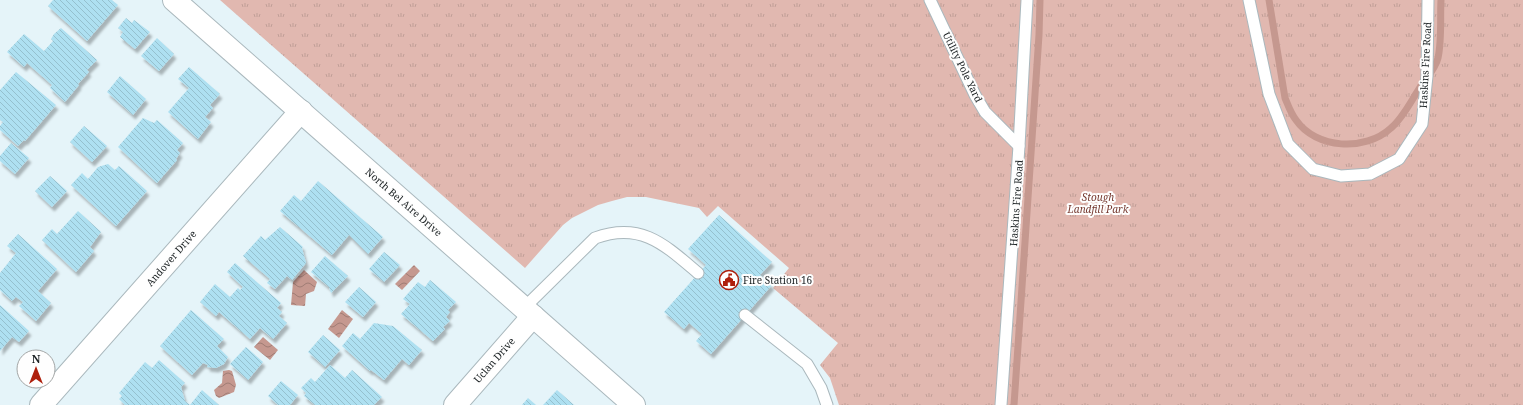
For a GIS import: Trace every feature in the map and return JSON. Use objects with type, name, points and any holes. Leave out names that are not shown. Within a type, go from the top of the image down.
[{"type":"street","name":"North Bel Aire Drive","points":[[174,0],[634,405]]},
{"type":"street","name":"Andover Drive","points":[[41,405],[301,111]]},
{"type":"street","name":"Uclan Drive","points":[[455,405],[529,312]]},
{"type":"lane","name":"Utility Pole Yard","points":[[930,0],[975,95],[985,112],[1020,146]]},
{"type":"lane","name":"Haskins Fire Road","points":[[1002,405],[1020,146],[1027,0]]},
{"type":"lane","name":"Haskins Fire Road","points":[[1249,0],[1268,94],[1288,144],[1313,169],[1341,176],[1370,174],[1399,158],[1422,124],[1427,76],[1428,0]]},
{"type":"lane","points":[[529,312],[595,238],[610,232],[624,231],[642,235],[665,245],[698,273]]},
{"type":"lane","points":[[745,315],[807,364],[821,388],[827,405]]},
{"type":"green space","name":"Stough Landfill Park","points":[[220,0],[1523,0],[1523,405],[839,405],[830,378],[820,365],[838,343],[773,288],[789,268],[718,206],[707,217],[699,208],[646,197],[627,197],[598,205],[572,218],[563,225],[525,268]]},
{"type":"water","points":[[414,265],[420,271],[402,290],[395,284]]},
{"type":"water","points":[[304,270],[317,282],[314,291],[306,294],[305,306],[291,305],[293,282]]},
{"type":"water","points":[[342,310],[353,319],[339,338],[328,329]]},
{"type":"water","points":[[263,337],[278,350],[270,360],[254,347]]},
{"type":"water","points":[[223,371],[232,371],[236,385],[234,392],[219,398],[216,396],[214,390],[222,383]]},
{"type":"building","points":[[53,0],[112,0],[118,5],[87,41],[48,6]]},
{"type":"building","points":[[126,18],[132,23],[134,20],[150,32],[135,49],[120,37],[123,32],[118,28]]},
{"type":"building","points":[[61,28],[97,60],[87,70],[89,72],[65,102],[50,88],[52,85],[27,63],[24,67],[7,52],[24,34],[44,51],[53,41],[51,39],[54,34]]},
{"type":"building","points":[[157,38],[174,54],[159,71],[141,56]]},
{"type":"building","points":[[189,67],[220,94],[210,105],[213,108],[205,117],[211,122],[198,139],[168,112],[189,88],[178,79]]},
{"type":"building","points":[[16,72],[56,105],[25,141],[24,140],[18,146],[0,130],[0,126],[3,122],[0,120],[0,90]]},
{"type":"building","points":[[120,76],[146,99],[133,115],[107,92]]},
{"type":"building","points":[[143,118],[154,123],[157,120],[183,143],[177,150],[180,153],[176,159],[177,160],[157,183],[118,147]]},
{"type":"building","points":[[84,126],[107,146],[92,162],[70,142]]},
{"type":"building","points":[[11,143],[29,158],[15,174],[0,161],[0,156]]},
{"type":"building","points":[[108,164],[115,170],[119,166],[147,191],[116,226],[71,185],[82,173],[88,179],[98,167]]},
{"type":"building","points":[[50,176],[67,191],[52,207],[35,191]]},
{"type":"building","points":[[318,181],[383,237],[368,254],[349,235],[332,255],[280,211],[294,195],[301,201]]},
{"type":"building","points":[[78,211],[101,232],[90,247],[94,251],[76,272],[42,240],[52,229],[57,234]]},
{"type":"building","name":"Fire Station 16","points":[[719,215],[772,262],[760,275],[772,285],[711,354],[696,341],[702,334],[689,323],[684,329],[664,312],[706,265],[688,249]]},
{"type":"building","points":[[280,227],[303,247],[306,263],[292,280],[287,276],[275,289],[267,283],[270,279],[243,256],[261,236],[265,240]]},
{"type":"building","points":[[18,234],[57,269],[38,291],[51,303],[36,321],[19,306],[23,302],[16,297],[12,301],[0,290],[0,273],[16,253],[7,246]]},
{"type":"building","points":[[384,252],[400,265],[384,282],[369,269]]},
{"type":"building","points":[[325,256],[348,276],[331,293],[329,287],[311,272]]},
{"type":"building","points":[[235,263],[281,303],[277,308],[282,312],[279,316],[287,323],[273,339],[260,328],[250,339],[219,312],[216,316],[200,302],[215,284],[230,297],[238,288],[240,290],[243,287],[227,272]]},
{"type":"building","points":[[430,280],[456,302],[448,310],[450,312],[446,317],[450,321],[443,327],[445,329],[433,341],[401,314],[410,304],[403,299],[418,282],[425,287]]},
{"type":"building","points":[[359,287],[376,302],[363,317],[345,302]]},
{"type":"building","points":[[0,305],[29,331],[19,342],[12,337],[0,351]]},
{"type":"building","points":[[191,310],[224,339],[217,346],[228,357],[224,364],[216,368],[207,367],[208,365],[203,363],[192,375],[160,346]]},
{"type":"building","points":[[374,323],[393,326],[422,350],[409,365],[402,359],[384,380],[371,370],[370,371],[342,346],[353,333],[360,339]]},
{"type":"building","points":[[323,335],[340,350],[325,367],[308,352]]},
{"type":"building","points":[[246,347],[263,362],[248,380],[230,364]]},
{"type":"building","points":[[159,360],[185,383],[181,387],[185,401],[190,405],[125,405],[119,399],[122,396],[119,393],[145,362],[152,368]]},
{"type":"building","points":[[330,365],[345,378],[352,370],[382,397],[374,405],[315,405],[304,396],[306,393],[301,388],[311,378],[315,382]]},
{"type":"building","points":[[281,381],[298,395],[290,405],[278,405],[268,396]]},
{"type":"building","points":[[202,390],[219,405],[190,405]]},
{"type":"building","points":[[557,390],[574,405],[543,405]]},
{"type":"building","points":[[528,398],[536,405],[522,405]]},
{"type":"waterway","points":[[1014,405],[1039,35],[1040,0]]},
{"type":"waterway","points":[[1269,0],[1285,98],[1291,112],[1305,130],[1328,142],[1341,144],[1355,144],[1380,136],[1391,128],[1403,114],[1437,62],[1440,44],[1441,0]]},
{"type":"place","name":"Fire Station 16","points":[[729,280]]}]
